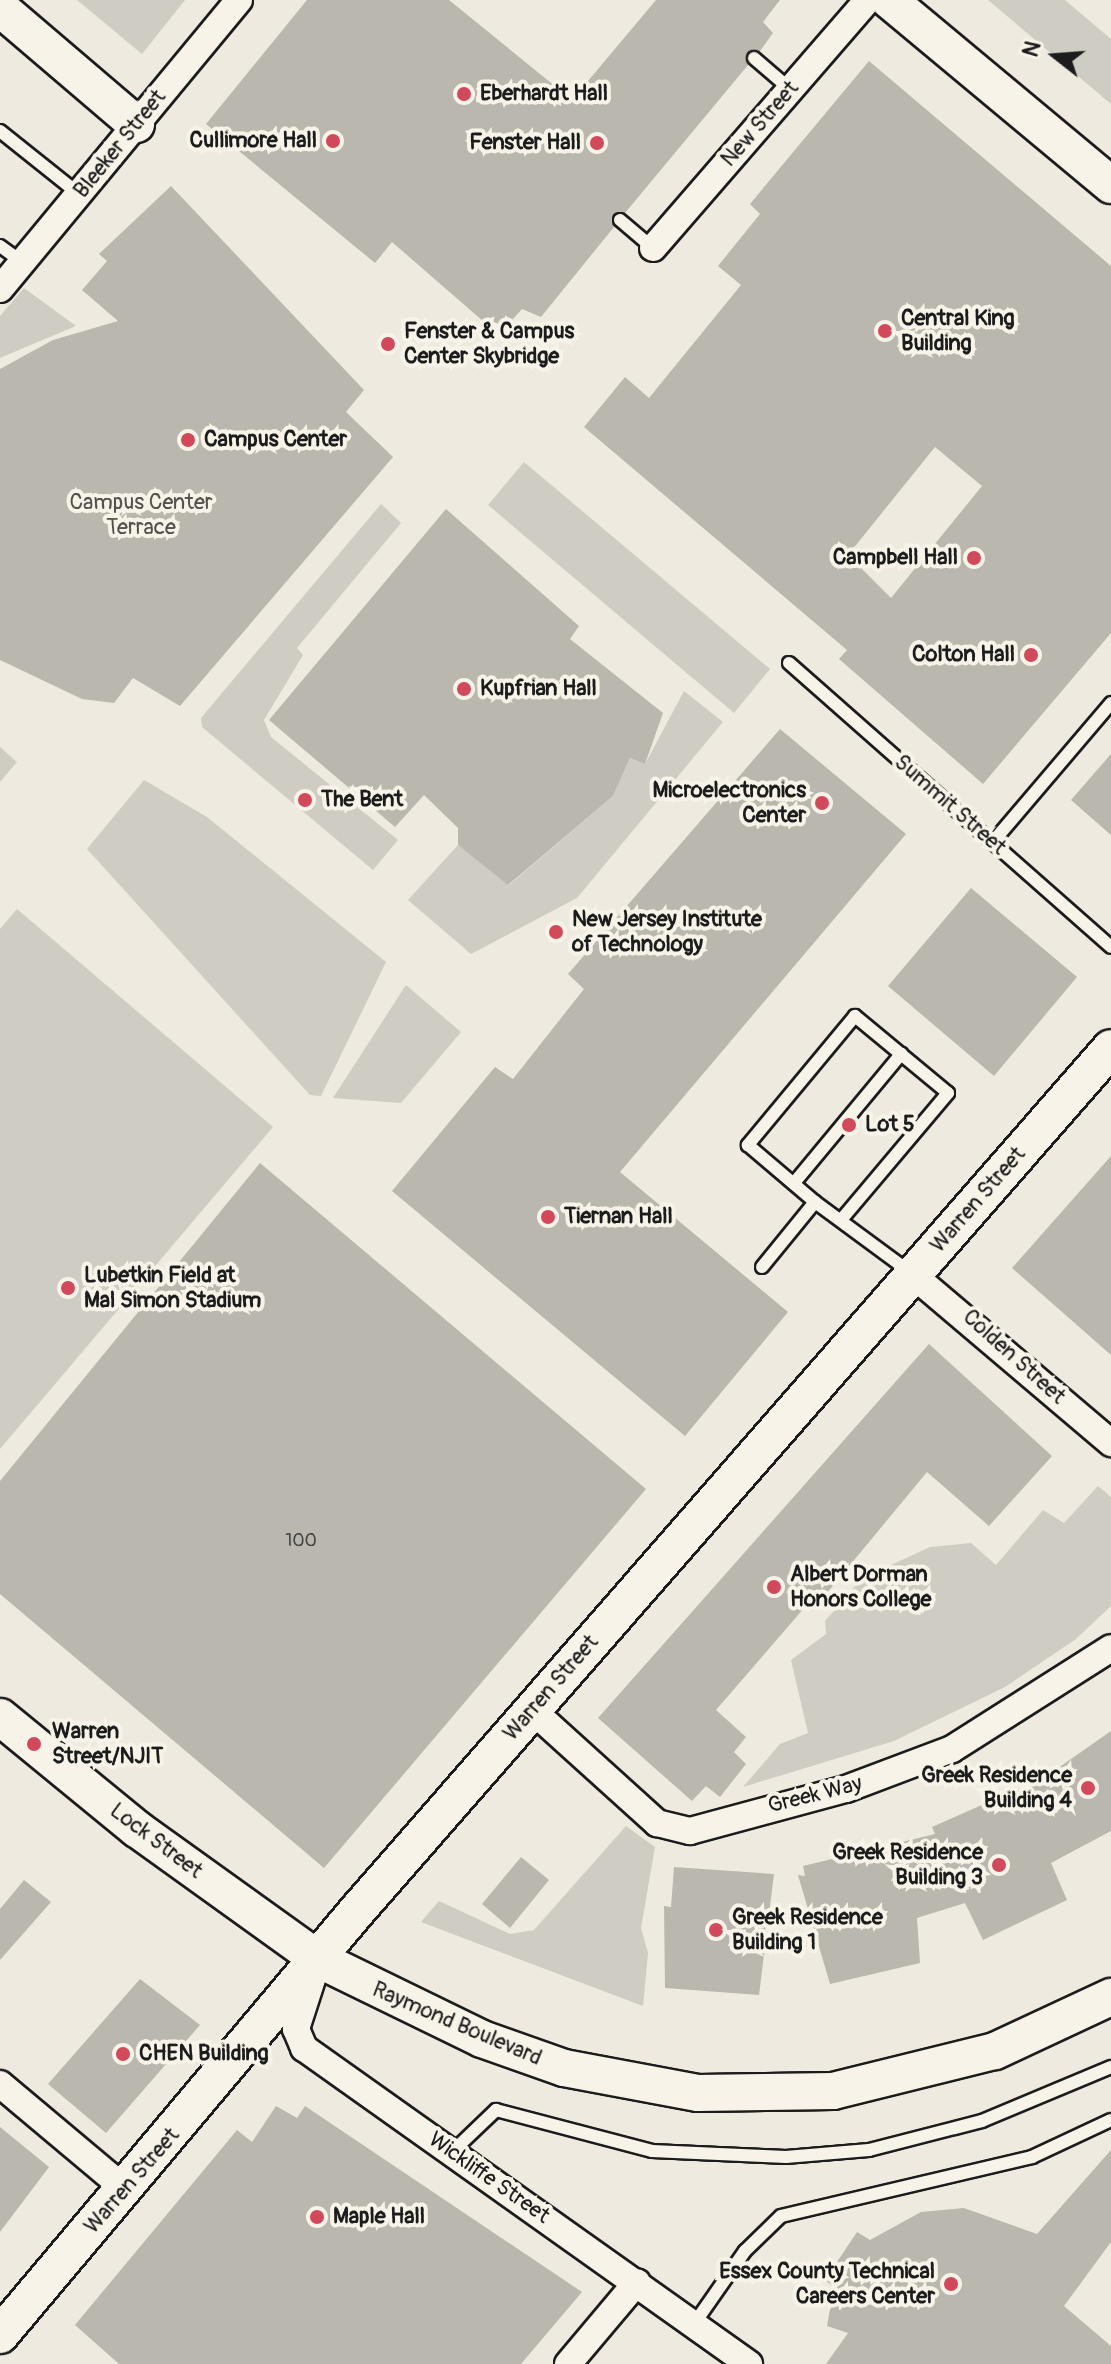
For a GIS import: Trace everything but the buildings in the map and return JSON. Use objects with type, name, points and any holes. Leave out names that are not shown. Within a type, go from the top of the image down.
[{"type":"main road","points":[[889,0],[1111,185]]},
{"type":"main road","points":[[0,8],[136,124]]},
{"type":"main road","name":"Warren Street","points":[[0,2335],[532,1710],[1111,1048]]},
{"type":"main road","name":"Lock Street","points":[[0,1717],[137,1829],[318,1959]]},
{"type":"main road","name":"Raymond Boulevard","points":[[318,1959],[523,2055],[698,2093],[875,2085],[995,2051],[1111,1997]]},
{"type":"street","name":"Bleeker Street","points":[[0,289],[239,0]]},
{"type":"street","name":"New Street","points":[[653,248],[868,0]]},
{"type":"street","name":"Colden Street","points":[[913,1275],[1111,1443]]},
{"type":"street","name":"Greek Way","points":[[532,1710],[657,1823],[690,1831],[846,1789],[952,1749],[1111,1648]]},
{"type":"street","name":"Wickliffe Street","points":[[318,1959],[296,2029],[304,2048],[749,2364]]},
{"type":"street","points":[[0,2084],[125,2189]]},
{"type":"street","points":[[568,2364],[637,2282]]},
{"type":"lane","points":[[754,58],[790,89]]},
{"type":"lane","points":[[0,131],[79,194]]},
{"type":"lane","points":[[620,220],[653,248]]},
{"type":"lane","points":[[0,246],[22,262]]},
{"type":"lane","name":"Summit Street","points":[[789,663],[1111,947]]},
{"type":"lane","points":[[992,843],[1111,703]]},
{"type":"lane","points":[[841,1220],[948,1093],[855,1016],[748,1145],[815,1202],[913,1275]]},
{"type":"lane","points":[[794,1183],[901,1054]]},
{"type":"lane","points":[[762,1267],[815,1202]]},
{"type":"lane","points":[[452,2152],[496,2110],[652,2151],[786,2157],[869,2150],[982,2121],[1111,2067]]},
{"type":"lane","points":[[694,2324],[745,2251],[781,2216],[1032,2157],[1111,2120]]},
{"type":"shaded area","points":[[77,0],[185,0],[142,54]]},
{"type":"shaded area","points":[[988,0],[1065,0],[1111,39],[1111,104]]},
{"type":"shaded area","points":[[24,288],[76,326],[0,358],[0,316]]},
{"type":"shaded area","points":[[524,462],[770,669],[734,713],[488,505]]},
{"type":"shaded area","points":[[381,504],[401,523],[297,648],[303,655],[264,720],[271,737],[398,840],[373,870],[202,727],[201,718]]},
{"type":"shaded area","points":[[684,691],[723,722],[577,898],[471,954],[408,900],[458,845],[509,885],[613,796],[630,758],[645,764]]},
{"type":"shaded area","points":[[0,747],[17,762],[0,782]]},
{"type":"shaded area","points":[[144,780],[207,817],[386,962],[321,1096],[310,1095],[87,849]]},
{"type":"shaded area","name":"Lubetkin Field at Mal Simon Stadium","points":[[17,909],[273,1127],[0,1449],[0,929]]},
{"type":"shaded area","points":[[406,985],[461,1032],[401,1103],[333,1098]]},
{"type":"shaded area","points":[[1098,1486],[1111,1497],[1111,1606],[1076,1639],[1005,1687],[894,1741],[743,1787],[780,1744],[808,1733],[791,1660],[826,1634],[825,1621],[861,1579],[930,1547],[971,1543],[996,1565],[1043,1510],[1064,1523]]},
{"type":"shaded area","points":[[626,1826],[655,1847],[641,1928],[648,1953],[643,2006],[421,1922],[439,1901],[510,1934],[534,1930]]},
{"type":"place","name":"Eberhardt Hall","points":[[464,94]]},
{"type":"place","name":"Cullimore Hall","points":[[333,141]]},
{"type":"place","name":"Fenster Hall","points":[[597,143]]},
{"type":"place","name":"Central King Building","points":[[885,331]]},
{"type":"place","name":"Fenster & Campus Center Skybridge","points":[[388,344]]},
{"type":"place","name":"Campus Center","points":[[188,440]]},
{"type":"place","name":"Campbell Hall","points":[[974,558]]},
{"type":"place","name":"Colton Hall","points":[[1031,655]]},
{"type":"place","name":"Kupfrian Hall","points":[[464,689]]},
{"type":"place","name":"The Bent","points":[[305,800]]},
{"type":"place","name":"Microelectronics Center","points":[[822,803]]},
{"type":"place","name":"New Jersey Institute of Technology","points":[[556,932]]},
{"type":"place","name":"Lot 5","points":[[849,1125]]},
{"type":"place","name":"Tiernan Hall","points":[[548,1217]]},
{"type":"place","name":"Lubetkin Field at Mal Simon Stadium","points":[[68,1288]]},
{"type":"place","name":"Albert Dorman Honors College","points":[[774,1587]]},
{"type":"place","name":"Warren Street/NJIT","points":[[34,1744]]},
{"type":"place","name":"Greek Residence Building 4","points":[[1088,1788]]},
{"type":"place","name":"Greek Residence Building 3","points":[[999,1865]]},
{"type":"place","name":"Greek Residence Building 1","points":[[716,1930]]},
{"type":"place","name":"CHEN Building","points":[[123,2054]]},
{"type":"place","name":"Maple Hall","points":[[317,2217]]},
{"type":"place","name":"Essex County Technical Careers Center","points":[[951,2284]]},
{"type":"park label","name":"Campus Center Terrace","points":[[141,514]]}]
